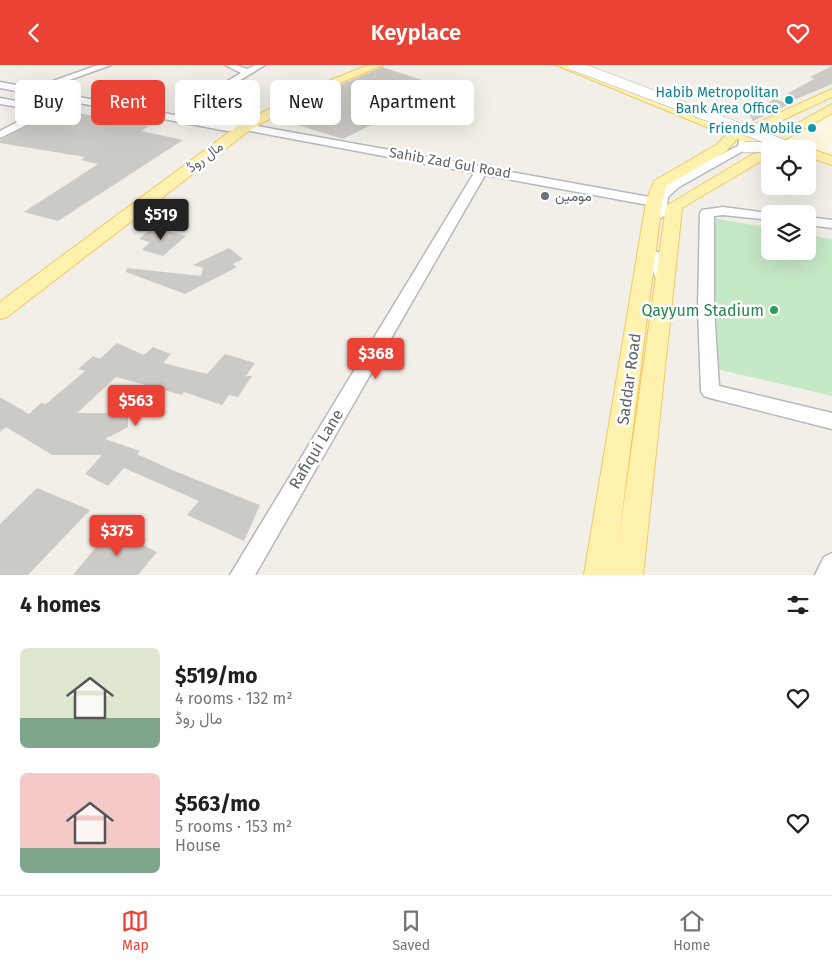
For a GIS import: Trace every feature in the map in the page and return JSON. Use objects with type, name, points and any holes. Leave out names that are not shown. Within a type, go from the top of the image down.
[{"type":"main road","name":"مال روڈ","points":[[260,110],[273,101],[361,65]]},
{"type":"main road","name":"مال روڈ","points":[[260,115],[378,65]]},
{"type":"main road","points":[[562,65],[751,131],[763,140]]},
{"type":"main road","points":[[574,65],[737,136],[761,143]]},
{"type":"main road","points":[[751,131],[832,93]]},
{"type":"main road","name":"Saddar Road","points":[[784,140],[832,108]]},
{"type":"main road","name":"مال روڈ","points":[[0,295],[237,125]]},
{"type":"main road","name":"مال روڈ","points":[[0,312],[237,125]]},
{"type":"main road","name":"Saddar Road","points":[[628,575],[654,278],[654,202],[660,184],[721,148],[737,136]]},
{"type":"main road","name":"Saddar Road","points":[[600,575],[654,278],[674,206],[761,155]]},
{"type":"main road","points":[[816,157],[831,165]]},
{"type":"main road","points":[[816,162],[831,165]]},
{"type":"street","points":[[62,80],[107,65]]},
{"type":"street","points":[[229,65],[248,73]]},
{"type":"street","points":[[236,80],[261,65]]},
{"type":"street","points":[[574,65],[737,136],[761,142]]},
{"type":"street","name":"Sahib Zad Gul Road","points":[[0,78],[15,81]]},
{"type":"street","name":"Sahib Zad Gul Road","points":[[0,85],[175,115]]},
{"type":"street","name":"Sahib Zad Gul Road","points":[[81,93],[175,112]]},
{"type":"street","points":[[0,101],[34,107],[37,112],[29,120],[0,135]]},
{"type":"street","name":"Sahib Zad Gul Road","points":[[237,125],[654,202]]},
{"type":"street","points":[[737,136],[761,141]]},
{"type":"street","points":[[654,278],[654,254],[662,196],[737,136]]},
{"type":"street","name":"Rafiqui Lane","points":[[242,575],[482,169]]},
{"type":"street","points":[[761,215],[724,211],[707,213],[706,309],[710,391],[832,421]]},
{"type":"street","points":[[816,222],[832,224]]},
{"type":"street","points":[[827,575],[832,565]]},
{"type":"shaded area","points":[[832,107],[832,160],[816,154],[816,140],[776,139]]},
{"type":"green space","name":"Qayyum Stadium","points":[[713,218],[761,226],[761,260],[816,260],[816,236],[832,239],[832,396],[717,369]]},
{"type":"building","points":[[832,66],[832,84],[789,102],[785,95],[814,79],[810,77]]},
{"type":"building","points":[[382,67],[422,80],[352,80]]},
{"type":"building","points":[[351,80],[351,125],[372,125],[343,139],[298,125],[341,125],[341,85]]},
{"type":"building","points":[[774,99],[790,104],[753,121],[749,114]]},
{"type":"building","points":[[81,113],[91,115],[91,125],[144,125],[149,126],[141,131],[183,140],[58,221],[24,212],[98,164],[81,160],[85,157],[0,143],[0,140],[29,125],[81,125]]},
{"type":"building","points":[[153,227],[186,236],[163,256],[142,250],[150,242],[139,239]]},
{"type":"building","points":[[229,248],[243,259],[233,264],[237,267],[185,294],[126,272],[127,268],[201,276],[203,268],[193,265]]},
{"type":"building","points":[[117,343],[144,355],[153,347],[171,354],[163,363],[207,374],[225,354],[255,363],[246,376],[252,376],[238,397],[229,395],[222,405],[184,392],[182,395],[116,377],[77,413],[128,413],[128,427],[105,439],[140,451],[137,454],[260,505],[244,541],[187,515],[199,501],[124,468],[108,486],[85,474],[102,455],[52,455],[6,427],[0,432],[0,397],[29,414],[41,403],[46,404],[85,371],[78,369],[93,356],[100,359]]},
{"type":"building","points":[[37,488],[90,510],[28,575],[0,575],[0,524]]},
{"type":"building","points":[[111,529],[157,552],[138,575],[73,575]]},
{"type":"place","name":"Habib Metropolitan Bank Area Office","points":[[789,100]]},
{"type":"place","name":"Friends Mobile","points":[[812,128]]},
{"type":"place","name":"مومین","points":[[545,196]]},
{"type":"place","name":"Qayyum Stadium","points":[[774,310]]}]
